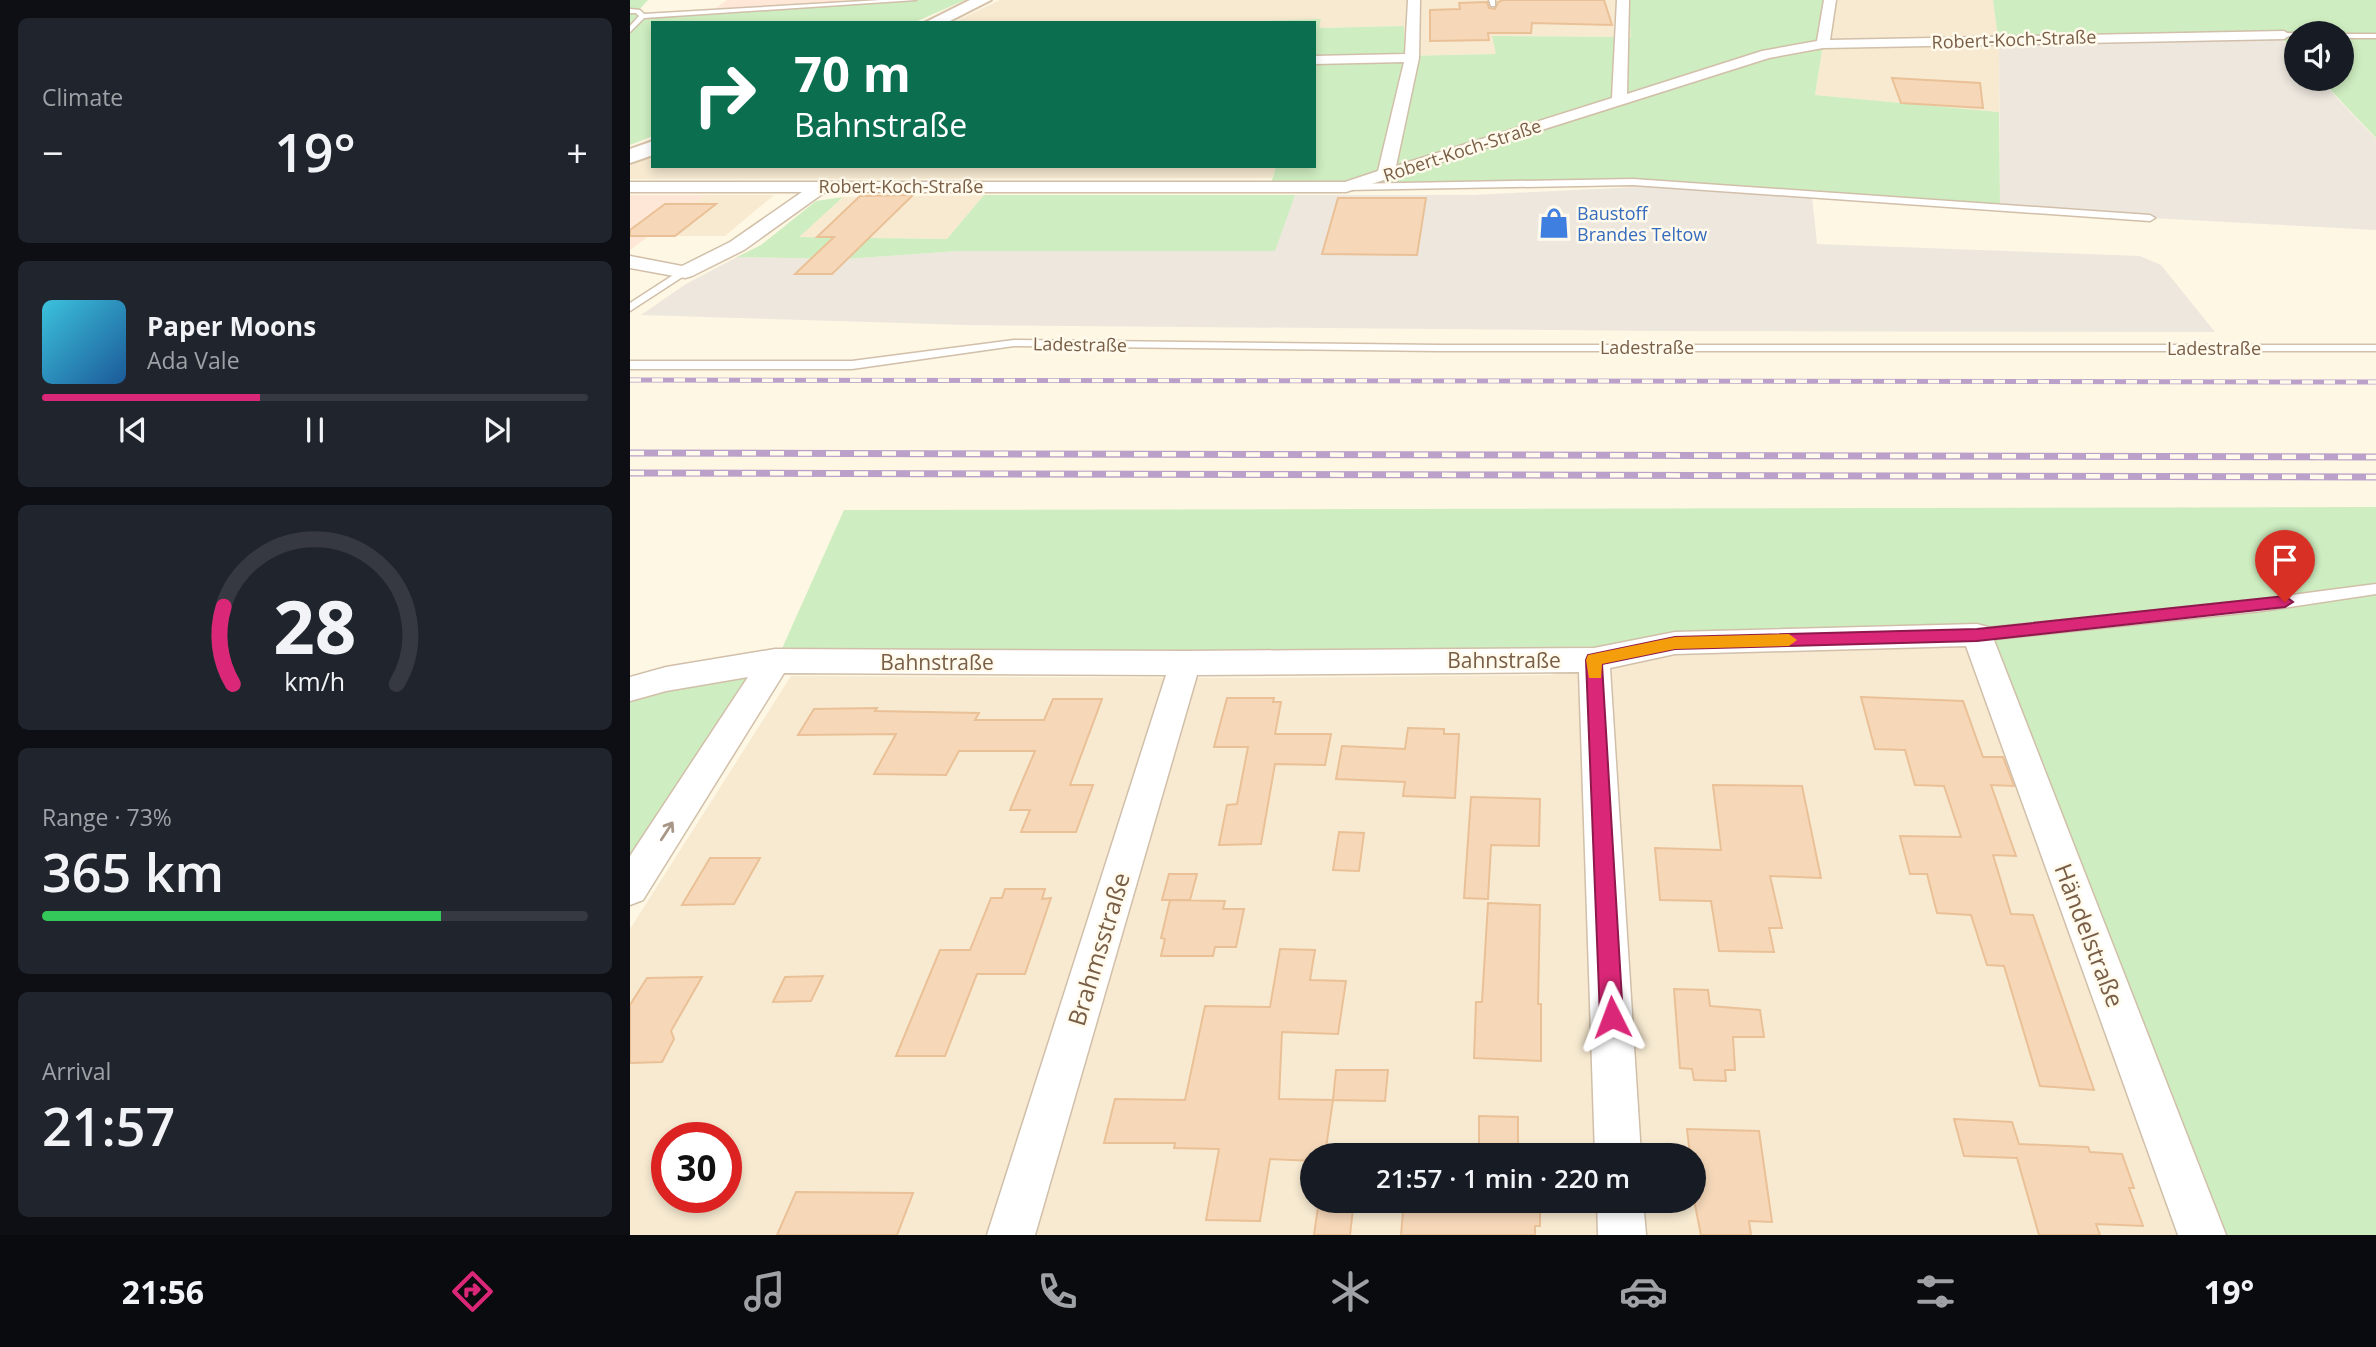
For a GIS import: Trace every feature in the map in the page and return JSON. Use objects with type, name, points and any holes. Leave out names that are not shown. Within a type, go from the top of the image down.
[{"type":"main road","points":[[936,21],[983,0]]},
{"type":"main road","points":[[630,157],[651,148]]},
{"type":"street","points":[[1386,174],[1412,58],[1414,0]]},
{"type":"street","points":[[1619,100],[1623,0]]},
{"type":"street","points":[[1823,44],[1830,0]]},
{"type":"street","name":"Robert-Koch-Straße","points":[[630,187],[1346,187],[1766,54],[1823,44],[2284,35]]},
{"type":"street","points":[[1316,60],[1412,58]]},
{"type":"street","points":[[630,262],[685,272],[737,246],[822,186]]},
{"type":"street","name":"Bahnstraße","points":[[630,689],[666,679],[775,662],[1594,660],[1675,643],[1977,635]]},
{"type":"street","name":"Händelstraße","points":[[1977,635],[2202,1235]]},
{"type":"street","points":[[1594,660],[1617,1143]]},
{"type":"street","points":[[630,888],[775,662]]},
{"type":"street","name":"Brahmsstraße","points":[[1011,1235],[1185,663]]},
{"type":"street","points":[[1621,1213],[1622,1235]]},
{"type":"lane","points":[[630,30],[642,16],[913,0]]},
{"type":"lane","points":[[630,11],[638,11],[642,16]]},
{"type":"lane","points":[[2354,36],[2376,36]]},
{"type":"lane","points":[[1346,187],[1633,182],[2150,218]]},
{"type":"lane","points":[[630,308],[685,272]]},
{"type":"lane","name":"Ladestraße","points":[[630,365],[852,365],[1014,343],[1440,348],[2376,348]]},
{"type":"lane","name":"Bahnstraße","points":[[1977,635],[2262,605],[2376,589]]},
{"type":"shaded area","points":[[727,0],[890,0],[713,10]]},
{"type":"shaded area","points":[[1000,0],[1628,0],[1631,37],[1493,36],[1497,54],[1404,56],[1404,26],[1318,28],[1321,20],[956,21]]},
{"type":"shaded area","points":[[1830,0],[1993,0],[1999,40],[1999,112],[1815,95]]},
{"type":"shaded area","points":[[2279,37],[2284,42],[2284,91],[2330,91],[2376,139],[2376,230],[2150,218],[2000,206],[1999,40]]},
{"type":"shaded area","points":[[651,157],[651,168],[1275,168],[1272,178],[630,179],[630,166]]},
{"type":"shaded area","points":[[1657,186],[1812,196],[1817,244],[2140,256],[2161,265],[2215,332],[966,325],[641,315],[686,284],[737,257],[845,259],[958,251],[1274,251],[1295,195],[1472,195]]},
{"type":"shaded area","points":[[630,195],[705,195],[630,250]]},
{"type":"shaded area","points":[[705,195],[774,195],[725,236],[650,236]]},
{"type":"shaded area","points":[[984,195],[947,239],[798,237],[843,197]]},
{"type":"shaded area","points":[[1977,635],[2202,1235],[630,1235],[630,929],[791,676],[1257,678],[1552,675],[1594,660],[1675,643]]},
{"type":"green space","points":[[630,0],[648,0],[638,11],[642,16],[900,0],[965,0],[918,21],[651,21],[651,137],[630,145]]},
{"type":"green space","points":[[1628,0],[1830,0],[1815,95],[1999,112],[2000,206],[1633,182],[1270,187],[1275,168],[1316,168],[1316,21],[1262,21],[1321,19],[1319,28],[1404,26],[1404,56],[1496,54],[1492,36],[1631,37]]},
{"type":"green space","points":[[1993,0],[2376,0],[2376,138],[2331,91],[2354,91],[2354,21],[2284,21],[2284,40],[2277,33],[1998,38]]},
{"type":"green space","points":[[984,195],[1295,195],[1275,251],[958,251],[845,259],[737,257],[761,245],[816,201],[843,197],[799,237],[947,239]]},
{"type":"green space","points":[[2376,507],[2376,1235],[2202,1235],[1977,635],[1675,643],[1594,660],[780,653],[844,510]]},
{"type":"green space","points":[[775,661],[630,888],[630,689],[666,679],[733,680]]},
{"type":"building","points":[[1604,0],[1612,25],[1532,23],[1531,33],[1488,33],[1489,40],[1430,41],[1430,10],[1460,9],[1459,3],[1487,2],[1489,8],[1495,9],[1498,2]]},
{"type":"building","points":[[1892,78],[1980,83],[1983,108],[1901,103]]},
{"type":"building","points":[[913,195],[832,274],[795,274],[834,237],[817,237],[860,196]]},
{"type":"building","points":[[1338,198],[1426,198],[1417,255],[1322,254]]},
{"type":"building","points":[[665,204],[716,204],[675,236],[630,236],[630,230]]},
{"type":"building","points":[[1861,697],[1963,701],[1983,757],[2003,757],[2014,786],[1991,785],[2016,856],[1993,855],[2011,914],[2033,915],[2094,1090],[2040,1086],[2004,966],[1987,965],[1971,915],[1937,913],[1927,874],[1910,874],[1900,836],[1961,837],[1944,786],[1915,785],[1905,750],[1875,749]]},
{"type":"building","points":[[1227,698],[1274,698],[1273,702],[1281,702],[1275,734],[1331,734],[1325,765],[1275,764],[1261,844],[1219,845],[1227,805],[1237,804],[1248,747],[1214,747]]},
{"type":"building","points":[[1053,699],[1102,699],[1070,785],[1093,785],[1076,832],[1021,832],[1030,810],[1010,810],[1035,751],[959,751],[946,775],[874,774],[896,734],[798,735],[814,709],[877,708],[875,711],[979,713],[975,720],[1044,720]]},
{"type":"building","points":[[1408,728],[1444,729],[1444,734],[1459,734],[1455,798],[1403,796],[1405,782],[1336,779],[1342,746],[1405,749]]},
{"type":"building","points":[[1713,785],[1802,786],[1821,878],[1770,876],[1782,928],[1769,928],[1774,952],[1719,951],[1711,901],[1660,900],[1655,848],[1721,850]]},
{"type":"building","points":[[1471,797],[1540,799],[1539,846],[1491,845],[1488,899],[1464,898]]},
{"type":"building","points":[[1339,832],[1364,833],[1359,871],[1333,870]]},
{"type":"building","points":[[710,858],[760,858],[734,904],[682,905]]},
{"type":"building","points":[[1169,874],[1197,874],[1190,900],[1162,900]]},
{"type":"building","points":[[1005,889],[1045,889],[1042,899],[1051,898],[1025,974],[977,974],[945,1056],[896,1056],[940,950],[970,950],[991,898],[1002,898]]},
{"type":"building","points":[[1170,900],[1225,901],[1223,909],[1244,909],[1236,947],[1215,947],[1213,956],[1161,956],[1165,939],[1161,938]]},
{"type":"building","points":[[1488,903],[1540,905],[1538,1004],[1541,1004],[1541,1061],[1474,1058],[1476,1002],[1482,1002]]},
{"type":"building","points":[[1280,949],[1315,950],[1310,980],[1346,981],[1338,1034],[1282,1032],[1279,1099],[1333,1100],[1327,1143],[1300,1143],[1300,1160],[1270,1159],[1260,1221],[1206,1220],[1219,1149],[1174,1148],[1175,1143],[1104,1143],[1115,1099],[1185,1100],[1205,1006],[1270,1007]]},
{"type":"building","points":[[823,976],[811,1001],[773,1002],[785,977]]},
{"type":"building","points":[[702,977],[671,1031],[674,1039],[662,1062],[630,1063],[630,1005],[647,978]]},
{"type":"building","points":[[1674,989],[1708,990],[1710,1006],[1760,1010],[1764,1037],[1733,1037],[1735,1070],[1725,1070],[1726,1081],[1694,1080],[1692,1069],[1680,1068]]},
{"type":"building","points":[[1336,1070],[1388,1070],[1385,1101],[1333,1100]]},
{"type":"building","points":[[1479,1116],[1518,1117],[1518,1143],[1479,1143]]},
{"type":"building","points":[[1954,1119],[2012,1122],[2019,1144],[2088,1147],[2090,1152],[2122,1154],[2134,1188],[2129,1188],[2143,1226],[2096,1224],[2100,1235],[2039,1235],[2017,1158],[1964,1156]]},
{"type":"building","points":[[1687,1129],[1759,1131],[1772,1222],[1749,1221],[1751,1235],[1701,1235],[1697,1213],[1706,1213],[1706,1143],[1689,1143]]},
{"type":"building","points":[[796,1192],[913,1193],[897,1235],[777,1235]]},
{"type":"building","points":[[1317,1213],[1353,1213],[1350,1235],[1314,1235]]},
{"type":"building","points":[[1403,1213],[1540,1213],[1540,1226],[1535,1226],[1535,1235],[1401,1235]]},
{"type":"railway","points":[[630,380],[2376,382]]},
{"type":"railway","points":[[630,453],[2376,457]]},
{"type":"railway","points":[[630,473],[2376,477]]},
{"type":"slow traffic","points":[[1595,674],[1594,660],[1675,643],[1789,640]]},
{"type":"place","name":"Baustoff Brandes Teltow","points":[[1554,223]]},
{"type":"route","points":[[1612,1017],[1594,660],[1675,643],[1977,635],[2285,602]]}]
